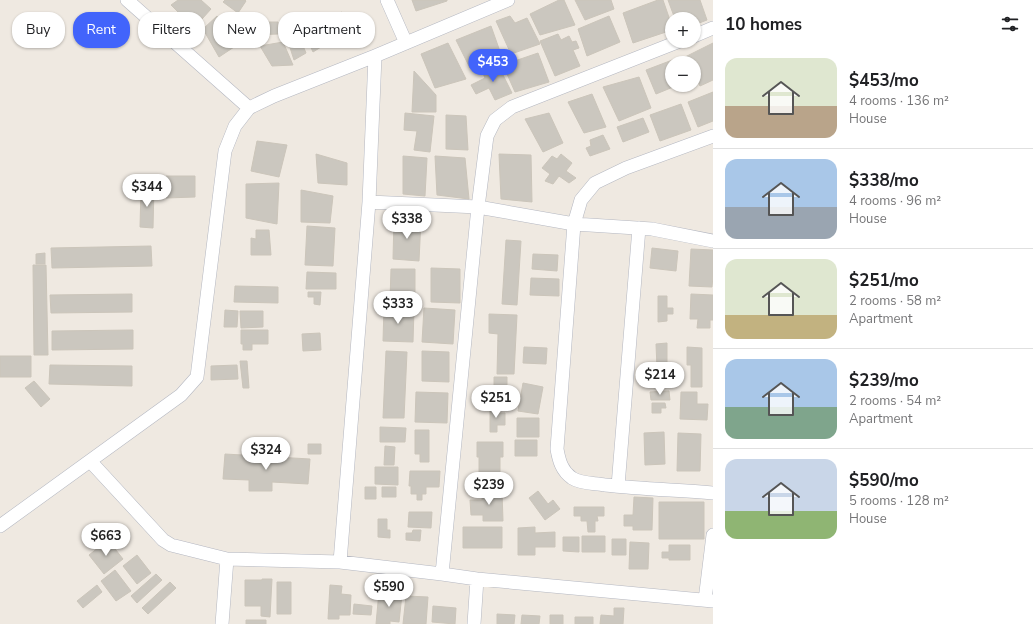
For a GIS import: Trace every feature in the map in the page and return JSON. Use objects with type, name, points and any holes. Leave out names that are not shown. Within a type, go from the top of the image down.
[{"type":"street","points":[[127,0],[249,108]]},
{"type":"street","points":[[387,0],[406,43]]},
{"type":"street","points":[[0,526],[91,462],[181,395],[197,376],[225,151],[235,126],[249,108],[274,96],[375,56],[508,0]]},
{"type":"street","points":[[701,33],[713,28]]},
{"type":"street","points":[[442,574],[478,208],[487,136],[495,120],[512,107],[665,47]]},
{"type":"street","points":[[340,562],[369,202],[375,56]]},
{"type":"street","points":[[713,136],[626,168],[595,183],[581,200],[574,224],[557,449],[559,461],[565,472],[574,479],[585,482],[618,486],[713,493]]},
{"type":"street","points":[[369,202],[478,208],[574,224],[669,231],[713,241]]},
{"type":"street","points":[[618,486],[639,228]]},
{"type":"street","points":[[91,462],[163,540],[171,545],[227,559],[340,562],[442,574],[477,580],[709,601],[713,535]]},
{"type":"street","points":[[222,624],[227,559]]},
{"type":"street","points":[[474,624],[477,580]]},
{"type":"building","points":[[178,0],[201,0],[211,9],[205,16],[205,12],[178,12],[171,5]]},
{"type":"building","points":[[225,0],[246,1],[239,12],[223,2]]},
{"type":"building","points":[[412,0],[447,0],[447,1],[416,11]]},
{"type":"building","points":[[559,0],[564,0],[575,25],[540,35],[530,14]]},
{"type":"building","points":[[575,0],[611,0],[614,9],[585,20]]},
{"type":"building","points":[[658,0],[663,0],[667,12],[665,12],[665,32],[633,43],[623,13]]},
{"type":"building","points":[[668,0],[700,0],[707,20],[701,22],[701,12],[672,12]]},
{"type":"building","points":[[510,16],[515,23],[527,18],[540,44],[511,54],[496,21]]},
{"type":"building","points":[[609,16],[620,42],[587,56],[578,29]]},
{"type":"building","points":[[213,20],[213,46],[205,32],[205,27]]},
{"type":"building","points":[[270,22],[278,22],[278,34],[270,34]]},
{"type":"building","points":[[491,26],[503,60],[470,68],[456,40]]},
{"type":"building","points":[[558,34],[561,40],[569,36],[572,42],[576,41],[579,48],[573,50],[580,66],[555,76],[540,41]]},
{"type":"building","points":[[278,43],[278,48],[286,48],[293,65],[272,66],[261,48],[270,48],[270,44]]},
{"type":"building","points":[[448,43],[466,79],[435,88],[421,54]]},
{"type":"building","points":[[713,43],[713,80],[701,86],[701,56],[687,56]]},
{"type":"building","points":[[214,48],[232,48],[219,57]]},
{"type":"building","points":[[290,48],[304,48],[306,53],[294,60]]},
{"type":"building","points":[[311,48],[319,48],[313,52]]},
{"type":"building","points":[[538,53],[549,82],[515,92],[503,65]]},
{"type":"building","points":[[665,63],[665,90],[656,94],[646,70]]},
{"type":"building","points":[[498,65],[512,93],[495,100],[489,88],[476,94],[471,85],[485,78],[482,71]]},
{"type":"building","points":[[414,71],[436,95],[436,112],[412,112]]},
{"type":"building","points":[[639,77],[651,108],[619,121],[603,87]]},
{"type":"building","points":[[713,92],[713,121],[698,127],[688,102]]},
{"type":"building","points":[[592,94],[606,127],[584,133],[568,102]]},
{"type":"building","points":[[681,104],[691,130],[660,141],[650,115]]},
{"type":"building","points":[[405,113],[434,116],[430,152],[414,150],[417,131],[404,130]]},
{"type":"building","points":[[549,113],[563,143],[543,152],[525,119]]},
{"type":"building","points":[[446,115],[466,116],[468,150],[446,149]]},
{"type":"building","points":[[643,118],[649,132],[623,142],[617,127]]},
{"type":"building","points":[[603,135],[610,149],[590,156],[586,148],[591,146],[590,140]]},
{"type":"building","points":[[257,141],[287,145],[279,177],[251,171]]},
{"type":"building","points":[[316,154],[347,163],[347,185],[318,183]]},
{"type":"building","points":[[499,154],[531,155],[532,202],[501,199]]},
{"type":"building","points":[[561,154],[572,163],[566,171],[576,178],[569,183],[559,176],[553,184],[545,181],[550,174],[542,168],[552,156],[557,159]]},
{"type":"building","points":[[403,156],[427,158],[425,196],[403,194]]},
{"type":"building","points":[[435,156],[465,158],[469,199],[437,195]]},
{"type":"building","points":[[166,176],[195,176],[195,197],[166,198]]},
{"type":"building","points":[[279,183],[277,224],[246,218],[246,184]]},
{"type":"building","points":[[154,186],[153,228],[140,227],[141,189]]},
{"type":"building","points":[[301,190],[333,196],[330,223],[301,222]]},
{"type":"building","points":[[394,219],[421,220],[419,261],[393,259]]},
{"type":"building","points":[[307,226],[335,228],[333,266],[305,265]]},
{"type":"building","points":[[256,230],[269,230],[271,255],[251,255],[251,238],[256,239]]},
{"type":"building","points":[[506,240],[521,241],[517,305],[502,304]]},
{"type":"building","points":[[151,246],[152,266],[52,268],[51,248]]},
{"type":"building","points":[[652,248],[678,251],[676,271],[650,268]]},
{"type":"building","points":[[691,249],[713,250],[712,287],[689,286]]},
{"type":"building","points":[[45,253],[45,264],[36,264],[36,254]]},
{"type":"building","points":[[533,254],[558,255],[557,271],[532,269]]},
{"type":"building","points":[[33,265],[46,265],[48,355],[34,355]]},
{"type":"building","points":[[431,268],[460,269],[460,303],[431,302]]},
{"type":"building","points":[[391,269],[415,269],[415,300],[390,300]]},
{"type":"building","points":[[307,272],[336,273],[336,289],[306,289]]},
{"type":"building","points":[[531,278],[559,279],[559,296],[530,295]]},
{"type":"building","points":[[235,286],[278,287],[278,303],[234,302]]},
{"type":"building","points":[[308,292],[321,292],[320,305],[314,304],[314,297],[308,297]]},
{"type":"building","points":[[132,294],[132,312],[51,313],[50,295]]},
{"type":"building","points":[[691,294],[713,295],[713,320],[710,320],[710,328],[697,328],[698,319],[690,319]]},
{"type":"building","points":[[658,296],[667,296],[667,308],[673,308],[673,314],[667,314],[667,321],[658,322]]},
{"type":"building","points":[[384,308],[414,309],[413,342],[383,341]]},
{"type":"building","points":[[424,308],[455,310],[453,344],[422,342]]},
{"type":"building","points":[[225,310],[238,311],[237,327],[224,327]]},
{"type":"building","points":[[240,311],[263,311],[263,327],[241,328]]},
{"type":"building","points":[[489,314],[517,315],[514,374],[497,374],[498,334],[489,333]]},
{"type":"building","points":[[133,330],[133,349],[52,350],[52,331]]},
{"type":"building","points":[[241,330],[268,330],[268,344],[252,344],[252,350],[243,350],[243,344],[241,344]]},
{"type":"building","points":[[320,333],[321,350],[303,351],[302,334]]},
{"type":"building","points":[[667,343],[667,368],[657,368],[656,344]]},
{"type":"building","points":[[524,347],[547,348],[546,364],[523,363]]},
{"type":"building","points":[[687,347],[702,348],[702,387],[691,387],[691,365],[687,365]]},
{"type":"building","points":[[386,351],[407,352],[404,418],[383,418]]},
{"type":"building","points":[[422,351],[449,352],[449,382],[422,381]]},
{"type":"building","points":[[0,356],[31,356],[31,377],[0,377]]},
{"type":"building","points":[[240,361],[247,361],[249,388],[243,388]]},
{"type":"building","points":[[50,365],[132,366],[132,386],[49,384]]},
{"type":"building","points":[[237,365],[238,379],[211,380],[211,366]]},
{"type":"building","points":[[494,377],[507,377],[507,390],[494,389]]},
{"type":"building","points":[[34,381],[50,399],[41,407],[25,388]]},
{"type":"building","points":[[523,383],[543,387],[538,414],[518,411]]},
{"type":"building","points":[[669,391],[670,400],[651,400],[650,392]]},
{"type":"building","points":[[416,392],[448,393],[447,423],[415,422]]},
{"type":"building","points":[[681,392],[697,392],[697,404],[708,404],[707,420],[680,419]]},
{"type":"building","points":[[652,403],[665,403],[666,408],[661,408],[661,413],[652,413]]},
{"type":"building","points":[[490,406],[497,406],[497,413],[505,413],[505,425],[497,425],[497,432],[490,432]]},
{"type":"building","points":[[517,418],[539,418],[539,437],[517,437]]},
{"type":"building","points":[[380,427],[406,428],[405,442],[380,442]]},
{"type":"building","points":[[415,430],[429,430],[429,462],[420,462],[420,454],[415,454]]},
{"type":"building","points":[[664,432],[665,464],[645,465],[644,433]]},
{"type":"building","points":[[678,433],[701,434],[700,471],[677,471]]},
{"type":"building","points":[[515,440],[537,440],[537,456],[515,456]]},
{"type":"building","points":[[477,442],[503,442],[503,457],[500,457],[500,474],[479,473]]},
{"type":"building","points":[[308,444],[321,444],[321,454],[308,454]]},
{"type":"building","points":[[385,446],[395,447],[394,465],[384,465]]},
{"type":"building","points":[[225,454],[310,459],[308,484],[272,482],[272,491],[249,491],[249,480],[223,479]]},
{"type":"building","points":[[375,467],[398,467],[398,485],[375,484]]},
{"type":"building","points":[[410,471],[440,471],[439,487],[426,487],[426,494],[422,494],[422,500],[417,500],[417,494],[411,494],[411,486],[409,486]]},
{"type":"building","points":[[365,487],[376,487],[376,499],[365,499]]},
{"type":"building","points":[[382,487],[396,487],[396,497],[382,497]]},
{"type":"building","points":[[482,491],[502,491],[503,521],[483,521],[483,515],[471,515],[470,500],[482,500]]},
{"type":"building","points":[[538,491],[548,504],[553,500],[560,509],[545,520],[529,498]]},
{"type":"building","points":[[634,497],[653,498],[652,530],[633,530],[633,526],[624,526],[624,515],[633,515]]},
{"type":"building","points":[[659,502],[704,502],[704,539],[659,539]]},
{"type":"building","points":[[574,507],[604,507],[604,516],[597,516],[598,521],[595,521],[595,532],[588,532],[587,521],[581,521],[581,516],[574,516]]},
{"type":"building","points":[[409,512],[432,512],[431,528],[408,527]]},
{"type":"building","points":[[378,519],[387,519],[387,530],[390,530],[390,538],[378,537]]},
{"type":"building","points":[[463,527],[502,527],[502,548],[463,548]]},
{"type":"building","points":[[535,527],[535,533],[555,532],[555,547],[535,547],[535,555],[518,555],[518,528]]},
{"type":"building","points":[[413,530],[421,530],[420,541],[406,540],[406,533],[412,533]]},
{"type":"building","points":[[582,536],[605,536],[605,552],[582,552]]},
{"type":"building","points":[[563,537],[579,537],[579,552],[563,551]]},
{"type":"building","points":[[612,539],[626,539],[626,555],[612,555]]},
{"type":"building","points":[[108,540],[123,559],[104,574],[89,555]]},
{"type":"building","points":[[630,542],[649,543],[648,569],[629,569]]},
{"type":"building","points":[[669,545],[690,545],[690,560],[669,560],[669,558],[662,558],[662,552],[669,552]]},
{"type":"building","points":[[137,555],[151,573],[137,584],[123,566]]},
{"type":"building","points":[[115,570],[131,591],[116,601],[101,581]]},
{"type":"building","points":[[156,574],[162,580],[137,603],[131,596]]},
{"type":"building","points":[[379,578],[390,579],[390,584],[379,583]]},
{"type":"building","points":[[272,579],[270,617],[261,616],[261,606],[245,606],[245,580]]},
{"type":"building","points":[[170,582],[176,588],[148,614],[142,608]]},
{"type":"building","points":[[277,582],[291,582],[291,614],[277,614]]},
{"type":"building","points":[[97,585],[102,592],[83,608],[77,601]]},
{"type":"building","points":[[330,585],[342,586],[341,594],[351,595],[350,615],[339,615],[339,619],[328,619]]},
{"type":"building","points":[[379,591],[402,594],[399,622],[390,621],[390,624],[376,624]]},
{"type":"building","points":[[406,596],[428,597],[426,624],[403,624]]},
{"type":"building","points":[[354,604],[372,606],[371,615],[353,614]]},
{"type":"building","points":[[433,606],[456,608],[455,624],[432,622]]},
{"type":"building","points":[[614,608],[624,608],[623,624],[600,624],[601,615],[614,616]]},
{"type":"building","points":[[497,614],[515,615],[514,624],[497,624]]},
{"type":"building","points":[[522,615],[540,616],[539,624],[521,624]]},
{"type":"building","points":[[550,615],[563,615],[563,624],[550,624]]},
{"type":"building","points":[[575,617],[593,617],[593,624],[575,624]]},
{"type":"building","points":[[246,620],[266,620],[266,624],[246,624]]}]
